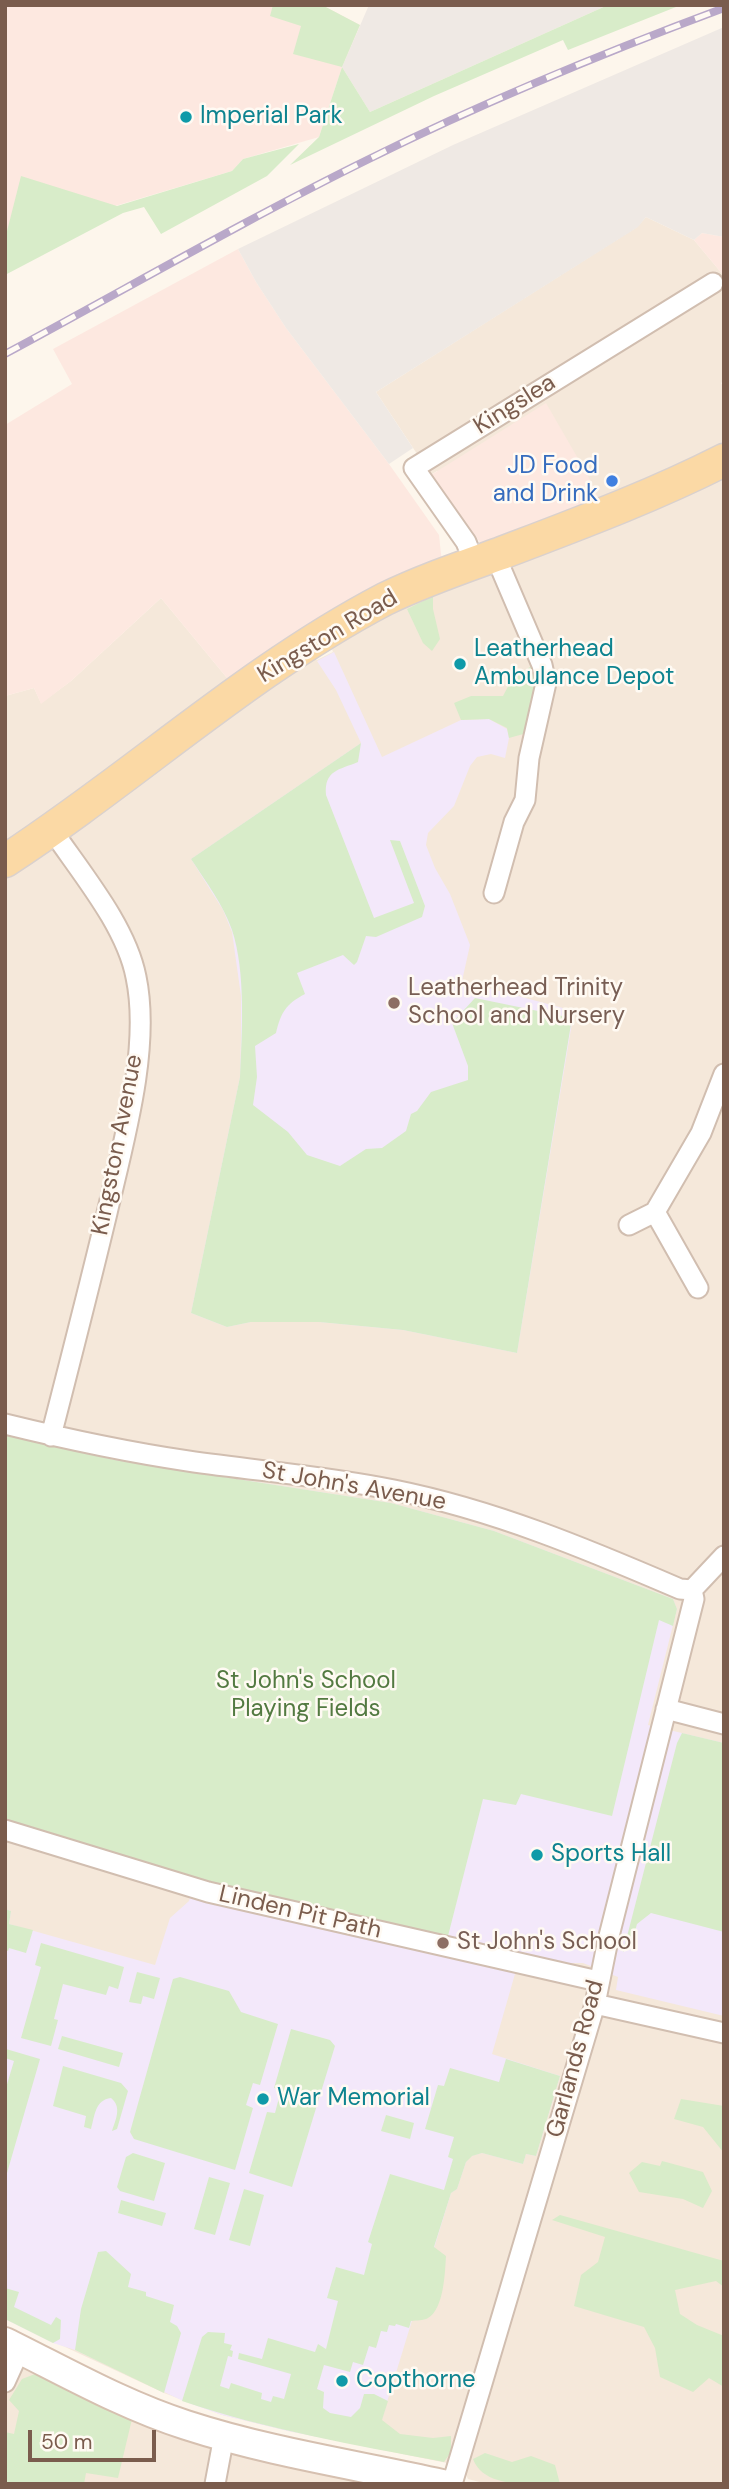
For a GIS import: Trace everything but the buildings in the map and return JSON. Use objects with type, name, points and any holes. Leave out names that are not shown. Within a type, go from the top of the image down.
[{"type":"main road","name":"Kingston Road","points":[[5,861],[52,831],[230,698],[345,621],[415,585],[623,506],[724,460]]},
{"type":"main road","points":[[12,2345],[165,2418],[224,2436],[442,2484]]},
{"type":"street","name":"Kingslea","points":[[485,559],[466,542],[414,468],[713,283]]},
{"type":"street","points":[[485,559],[542,665],[546,683],[529,758],[525,800],[514,822],[494,893]]},
{"type":"street","name":"Kingston Avenue","points":[[51,1436],[123,1147],[134,1083],[140,1003],[128,949],[52,831]]},
{"type":"street","points":[[629,1225],[655,1212],[701,1133],[724,1074]]},
{"type":"street","points":[[655,1212],[698,1288]]},
{"type":"street","name":"St John's Avenue","points":[[5,1424],[51,1436],[187,1461],[393,1490],[478,1510],[579,1545],[680,1588],[692,1590]]},
{"type":"street","points":[[692,1590],[724,1556]]},
{"type":"street","name":"Garlands Road","points":[[452,2484],[595,2004],[598,1981],[694,1599],[692,1590]]},
{"type":"street","points":[[666,1709],[724,1724]]},
{"type":"street","name":"Linden Pit Path","points":[[5,1830],[208,1892],[598,1981]]},
{"type":"street","points":[[595,2004],[724,2033]]},
{"type":"street","points":[[5,2382],[12,2345]]},
{"type":"street","points":[[215,2484],[224,2436]]},
{"type":"shaded area","points":[[5,5],[322,5],[360,25],[342,67],[319,137],[243,159],[232,171],[5,239]]},
{"type":"shaded area","points":[[369,5],[608,5],[370,112],[342,67]]},
{"type":"shaded area","points":[[724,27],[724,237],[702,233],[694,240],[646,217],[638,227],[376,392],[413,448],[389,464],[286,328],[238,249],[453,145]]},
{"type":"shaded area","points":[[646,217],[694,240],[724,276],[724,381],[721,383],[724,388],[724,445],[601,503],[437,471],[431,475],[376,392],[637,227]]},
{"type":"shaded area","points":[[702,233],[724,237],[724,276],[694,240]]},
{"type":"shaded area","points":[[238,249],[286,328],[439,535],[442,563],[232,684],[161,598],[71,681],[41,704],[34,688],[5,696],[5,425],[72,384],[53,349]]},
{"type":"shaded area","points":[[546,403],[601,503],[484,548],[431,475]]},
{"type":"shaded area","points":[[724,470],[724,2484],[487,2484],[468,2479],[462,2466],[222,2415],[164,2393],[5,2319],[5,873],[313,657],[317,660],[333,652],[331,646],[402,603]]},
{"type":"shaded area","points":[[161,598],[232,684],[5,848],[5,696],[34,688],[41,703],[71,681]]},
{"type":"shaded area","name":"Leatherhead Trinity School and Nursery","points":[[334,652],[382,757],[461,720],[489,719],[507,729],[509,738],[505,758],[491,754],[477,757],[470,766],[454,806],[428,833],[426,845],[450,894],[470,945],[462,981],[574,1011],[517,1353],[403,1330],[319,1322],[251,1322],[227,1327],[191,1313],[240,1077],[241,996],[232,932],[223,910],[191,859],[361,743],[336,690],[317,661]]},
{"type":"shaded area","name":"St John's School","points":[[5,1435],[115,1460],[391,1503],[494,1531],[673,1599],[677,1609],[648,1725],[724,1743],[724,2016],[616,1990],[618,1977],[583,1963],[567,1963],[521,1953],[492,2054],[560,2076],[536,2156],[526,2154],[523,2164],[482,2153],[471,2156],[466,2162],[457,2189],[451,2193],[373,2448],[222,2415],[183,2401],[5,2319],[5,1909],[11,1911],[9,1924],[155,1965],[170,1918],[189,1901],[195,1879]]},
{"type":"shaded area","points":[[5,2349],[402,2484],[5,2484]]},
{"type":"green space","points":[[273,5],[322,5],[360,25],[342,67],[293,54],[301,26],[270,16]]},
{"type":"green space","points":[[608,5],[681,5],[568,50],[563,40],[434,96],[290,165],[319,137],[342,67],[370,112]]},
{"type":"green space","points":[[299,144],[267,176],[161,234],[144,207],[123,213],[5,275],[5,239],[21,176],[117,206],[232,171],[243,159]]},
{"type":"green space","points":[[433,596],[440,639],[432,651],[423,643],[407,609]]},
{"type":"green space","points":[[533,665],[537,677],[527,733],[509,738],[507,728],[489,719],[461,720],[454,703],[471,696],[503,696],[512,679]]},
{"type":"green space","name":"Leatherhead Trinity School and Nursery","points":[[361,743],[358,762],[339,769],[330,776],[327,780],[326,795],[374,918],[414,903],[390,840],[400,841],[425,906],[422,917],[376,937],[366,936],[354,965],[343,955],[297,973],[305,994],[285,1009],[276,1033],[255,1046],[257,1077],[253,1105],[288,1132],[307,1155],[340,1166],[366,1149],[382,1148],[406,1131],[411,1114],[417,1111],[431,1092],[468,1080],[468,1066],[452,1023],[475,998],[572,1018],[517,1353],[403,1330],[319,1322],[251,1322],[227,1327],[191,1313],[240,1077],[242,1022],[241,983],[232,930],[219,902],[191,859]]},
{"type":"green space","name":"St John's School Playing Fields","points":[[5,1435],[115,1460],[391,1503],[494,1531],[673,1599],[677,1609],[673,1626],[659,1620],[612,1816],[521,1794],[516,1805],[483,1799],[448,1936],[196,1878],[5,1822]]},
{"type":"green space","points":[[682,1733],[724,1743],[724,1932],[651,1913],[637,1924],[631,1946],[623,1952],[677,1743]]},
{"type":"green space","points":[[5,1909],[11,1911],[9,1924],[33,1930],[26,1953],[9,1948],[8,1951],[5,1950]]},
{"type":"green space","points":[[41,1943],[124,1967],[118,1989],[109,1986],[106,1995],[63,1984],[54,2019],[58,2020],[51,2046],[21,2038],[41,1967],[35,1965]]},
{"type":"green space","points":[[137,1972],[160,1978],[154,1999],[143,1996],[141,2004],[129,2002]]},
{"type":"green space","points":[[180,1977],[229,1991],[241,2012],[278,2024],[260,2085],[253,2083],[246,2105],[253,2108],[235,2170],[134,2139],[130,2132],[173,1979]]},
{"type":"green space","points":[[291,2029],[330,2040],[335,2046],[292,2187],[249,2173],[267,2112],[275,2113],[281,2090],[274,2088]]},
{"type":"green space","points":[[62,2036],[123,2053],[119,2067],[58,2049]]},
{"type":"green space","points":[[6,2049],[40,2059],[5,2180],[5,2091],[14,2061],[5,2058]]},
{"type":"green space","points":[[506,2059],[560,2076],[536,2156],[526,2154],[523,2164],[482,2153],[472,2156],[466,2162],[457,2189],[451,2193],[434,2247],[446,2256],[443,2290],[437,2307],[426,2319],[411,2321],[409,2328],[389,2325],[387,2332],[381,2331],[376,2348],[369,2346],[363,2365],[353,2362],[350,2372],[324,2365],[317,2389],[324,2392],[323,2408],[330,2413],[351,2417],[360,2408],[364,2394],[374,2394],[388,2401],[382,2420],[400,2434],[433,2438],[451,2436],[451,2452],[444,2462],[279,2429],[182,2401],[202,2337],[208,2332],[225,2333],[224,2343],[232,2345],[232,2357],[228,2356],[220,2386],[229,2389],[231,2383],[262,2393],[261,2399],[271,2402],[273,2396],[284,2399],[291,2374],[238,2359],[239,2353],[262,2359],[268,2338],[315,2352],[318,2344],[326,2349],[338,2301],[327,2298],[336,2267],[364,2275],[372,2244],[368,2242],[390,2174],[444,2190],[453,2159],[448,2157],[454,2137],[425,2129],[438,2085],[444,2086],[450,2068],[499,2082]]},
{"type":"green space","points":[[63,2066],[121,2083],[128,2091],[117,2129],[112,2131],[117,2109],[111,2098],[99,2105],[91,2129],[84,2127],[86,2116],[53,2106]]},
{"type":"green space","points":[[681,2099],[724,2106],[724,2153],[703,2127],[674,2119]]},
{"type":"green space","points":[[386,2115],[414,2123],[410,2139],[381,2131]]},
{"type":"green space","points":[[133,2153],[165,2163],[154,2201],[120,2191],[117,2187],[126,2157]]},
{"type":"green space","points":[[662,2161],[703,2172],[712,2191],[703,2208],[683,2199],[639,2192],[629,2173],[642,2162],[660,2166]]},
{"type":"green space","points":[[209,2177],[230,2183],[215,2235],[194,2229]]},
{"type":"green space","points":[[244,2189],[264,2195],[250,2246],[229,2240]]},
{"type":"green space","points":[[121,2200],[166,2213],[162,2226],[118,2213]]},
{"type":"green space","points":[[560,2215],[724,2261],[724,2287],[716,2281],[675,2290],[680,2314],[697,2325],[724,2336],[724,2387],[709,2378],[693,2392],[660,2377],[655,2348],[644,2327],[574,2306],[581,2275],[598,2262],[605,2237],[552,2220]]},
{"type":"green space","points":[[106,2251],[131,2274],[128,2287],[174,2305],[170,2322],[177,2326],[181,2333],[164,2393],[75,2350],[81,2309],[98,2252]]},
{"type":"green space","points":[[5,2288],[19,2292],[14,2307],[51,2325],[56,2317],[61,2320],[60,2339],[53,2343],[5,2319]]},
{"type":"green space","points":[[35,2374],[132,2419],[118,2478],[86,2473],[84,2484],[5,2484],[5,2432],[14,2434],[19,2411],[9,2400],[22,2379]]},
{"type":"green space","points":[[485,2453],[512,2462],[531,2456],[555,2465],[560,2484],[510,2483],[487,2476],[473,2459]]},
{"type":"railway","points":[[5,354],[277,206],[412,138],[544,79],[724,8]]},
{"type":"place","name":"Imperial Park","points":[[186,117]]},
{"type":"place","name":"JD Food and Drink","points":[[612,481]]},
{"type":"place","name":"Leatherhead Ambulance Depot","points":[[460,664]]},
{"type":"place","name":"Leatherhead Trinity School and Nursery","points":[[394,1003]]},
{"type":"place","name":"Sports Hall","points":[[537,1855]]},
{"type":"place","name":"St John's School","points":[[443,1943]]},
{"type":"place","name":"War Memorial","points":[[263,2099]]},
{"type":"place","name":"Copthorne","points":[[342,2381]]}]
